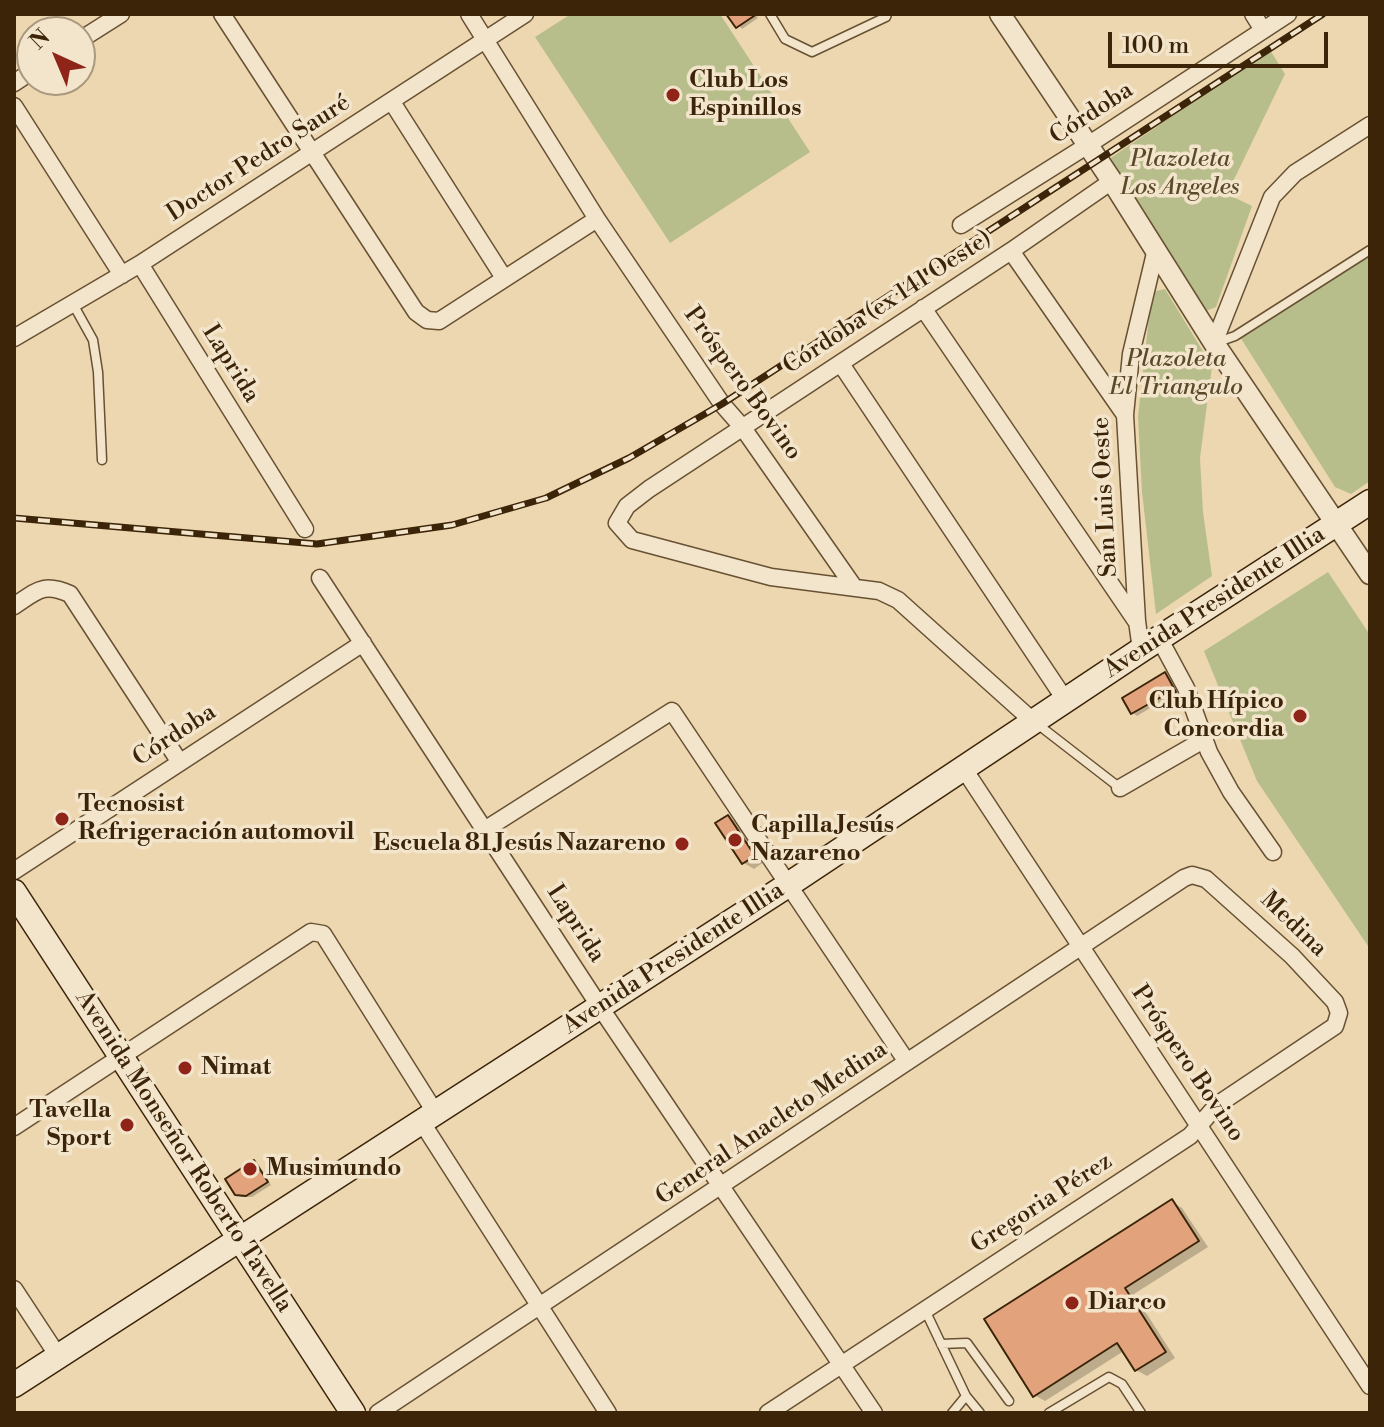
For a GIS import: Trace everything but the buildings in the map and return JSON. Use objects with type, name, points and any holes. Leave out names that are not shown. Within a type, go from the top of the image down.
[{"type":"main road","name":"Avenida Presidente Illia","points":[[14,1385],[788,885],[1370,502]]},
{"type":"main road","name":"Avenida Monseñor Roberto Tavella","points":[[14,892],[353,1413]]},
{"type":"street","points":[[96,30],[121,14]]},
{"type":"street","points":[[222,14],[416,312],[427,320],[439,321],[597,219]]},
{"type":"street","name":"Próspero Bovino","points":[[469,14],[597,219],[722,404],[808,518],[854,587]]},
{"type":"street","name":"Doctor Pedro Sauré","points":[[15,334],[140,264],[525,14]]},
{"type":"street","points":[[1000,14],[1112,181],[1214,343],[1370,574]]},
{"type":"street","points":[[1253,14],[1263,30]]},
{"type":"street","name":"Córdoba","points":[[961,225],[1288,14]]},
{"type":"street","points":[[392,102],[504,278]]},
{"type":"street","points":[[14,106],[122,275]]},
{"type":"street","points":[[1214,343],[1272,197],[1295,173],[1370,125]]},
{"type":"street","name":"Córdoba (ex 141 Oeste)","points":[[854,587],[771,577],[632,540],[617,523],[627,506],[1112,181]]},
{"type":"street","name":"San Luis Oeste","points":[[1150,644],[1137,621],[1125,415],[1131,354],[1156,249]]},
{"type":"street","points":[[1011,251],[1125,415]]},
{"type":"street","name":"Laprida","points":[[140,264],[305,529]]},
{"type":"street","points":[[923,308],[1137,621]]},
{"type":"street","points":[[841,364],[1066,701]]},
{"type":"street","name":"Laprida","points":[[320,578],[600,1007],[874,1413]]},
{"type":"street","points":[[14,606],[41,588],[53,586],[70,594],[179,761]]},
{"type":"street","points":[[854,587],[879,591],[898,600],[1035,723]]},
{"type":"street","name":"Córdoba","points":[[14,871],[363,643]]},
{"type":"street","points":[[1150,644],[1186,688],[1205,739],[1231,792],[1273,852]]},
{"type":"street","points":[[486,829],[672,711],[907,1062]]},
{"type":"street","points":[[1120,788],[1205,739]]},
{"type":"street","name":"Próspero Bovino","points":[[964,769],[1370,1386]]},
{"type":"street","name":"General Anacleto Medina","points":[[378,1413],[1192,875]]},
{"type":"street","name":"Medina","points":[[1192,875],[1206,879],[1247,913],[1311,975],[1335,1002],[1339,1013],[1335,1026]]},
{"type":"street","points":[[14,1127],[311,932],[323,934],[539,1307],[608,1413]]},
{"type":"street","name":"Gregoria Pérez","points":[[768,1413],[1190,1136],[1217,1105],[1335,1026]]},
{"type":"street","points":[[14,1289],[58,1356]]},
{"type":"lane","points":[[770,14],[785,39],[812,52],[887,14]]},
{"type":"lane","points":[[1214,343],[1235,336],[1370,250]]},
{"type":"lane","points":[[72,304],[93,340],[98,372],[102,460]]},
{"type":"lane","points":[[1035,723],[1120,788]]},
{"type":"lane","points":[[925,1310],[966,1396],[980,1413]]},
{"type":"lane","points":[[941,1344],[967,1343],[1009,1401]]},
{"type":"lane","points":[[1049,1413],[1109,1377],[1122,1384],[1141,1413]]},
{"type":"lane","points":[[952,1413],[966,1396]]},
{"type":"green space","name":"Club Los Espinillos","points":[[571,14],[720,14],[810,152],[670,243],[535,37]]},
{"type":"green space","name":"Plazoleta Los Angeles","points":[[1270,50],[1285,74],[1227,194],[1252,206],[1216,307],[1206,311],[1109,159]]},
{"type":"green space","points":[[1370,254],[1370,481],[1351,494],[1335,487],[1240,337]]},
{"type":"green space","name":"Plazoleta El Triangulo","points":[[1165,289],[1212,366],[1200,458],[1203,512],[1212,576],[1156,614],[1142,492],[1138,417],[1151,299],[1156,291]]},
{"type":"green space","name":"Club Hípico Concordia","points":[[1328,572],[1370,635],[1370,949],[1257,781],[1204,651]]},
{"type":"railway","points":[[14,518],[317,544],[452,525],[546,498],[629,458],[722,404],[1323,14]]},
{"type":"place","name":"Club Los Espinillos","points":[[673,95]]},
{"type":"place","name":"Club Hípico Concordia","points":[[1300,716]]},
{"type":"place","name":"Tecnosist Refrigeración automovil","points":[[62,819]]},
{"type":"place","name":"Capilla Jesús Nazareno","points":[[735,840]]},
{"type":"place","name":"Escuela 81 Jesús Nazareno","points":[[682,844]]},
{"type":"place","name":"Nimat","points":[[185,1068]]},
{"type":"place","name":"Tavella Sport","points":[[127,1125]]},
{"type":"place","name":"Musimundo","points":[[250,1169]]},
{"type":"place","name":"Diarco","points":[[1072,1303]]}]
